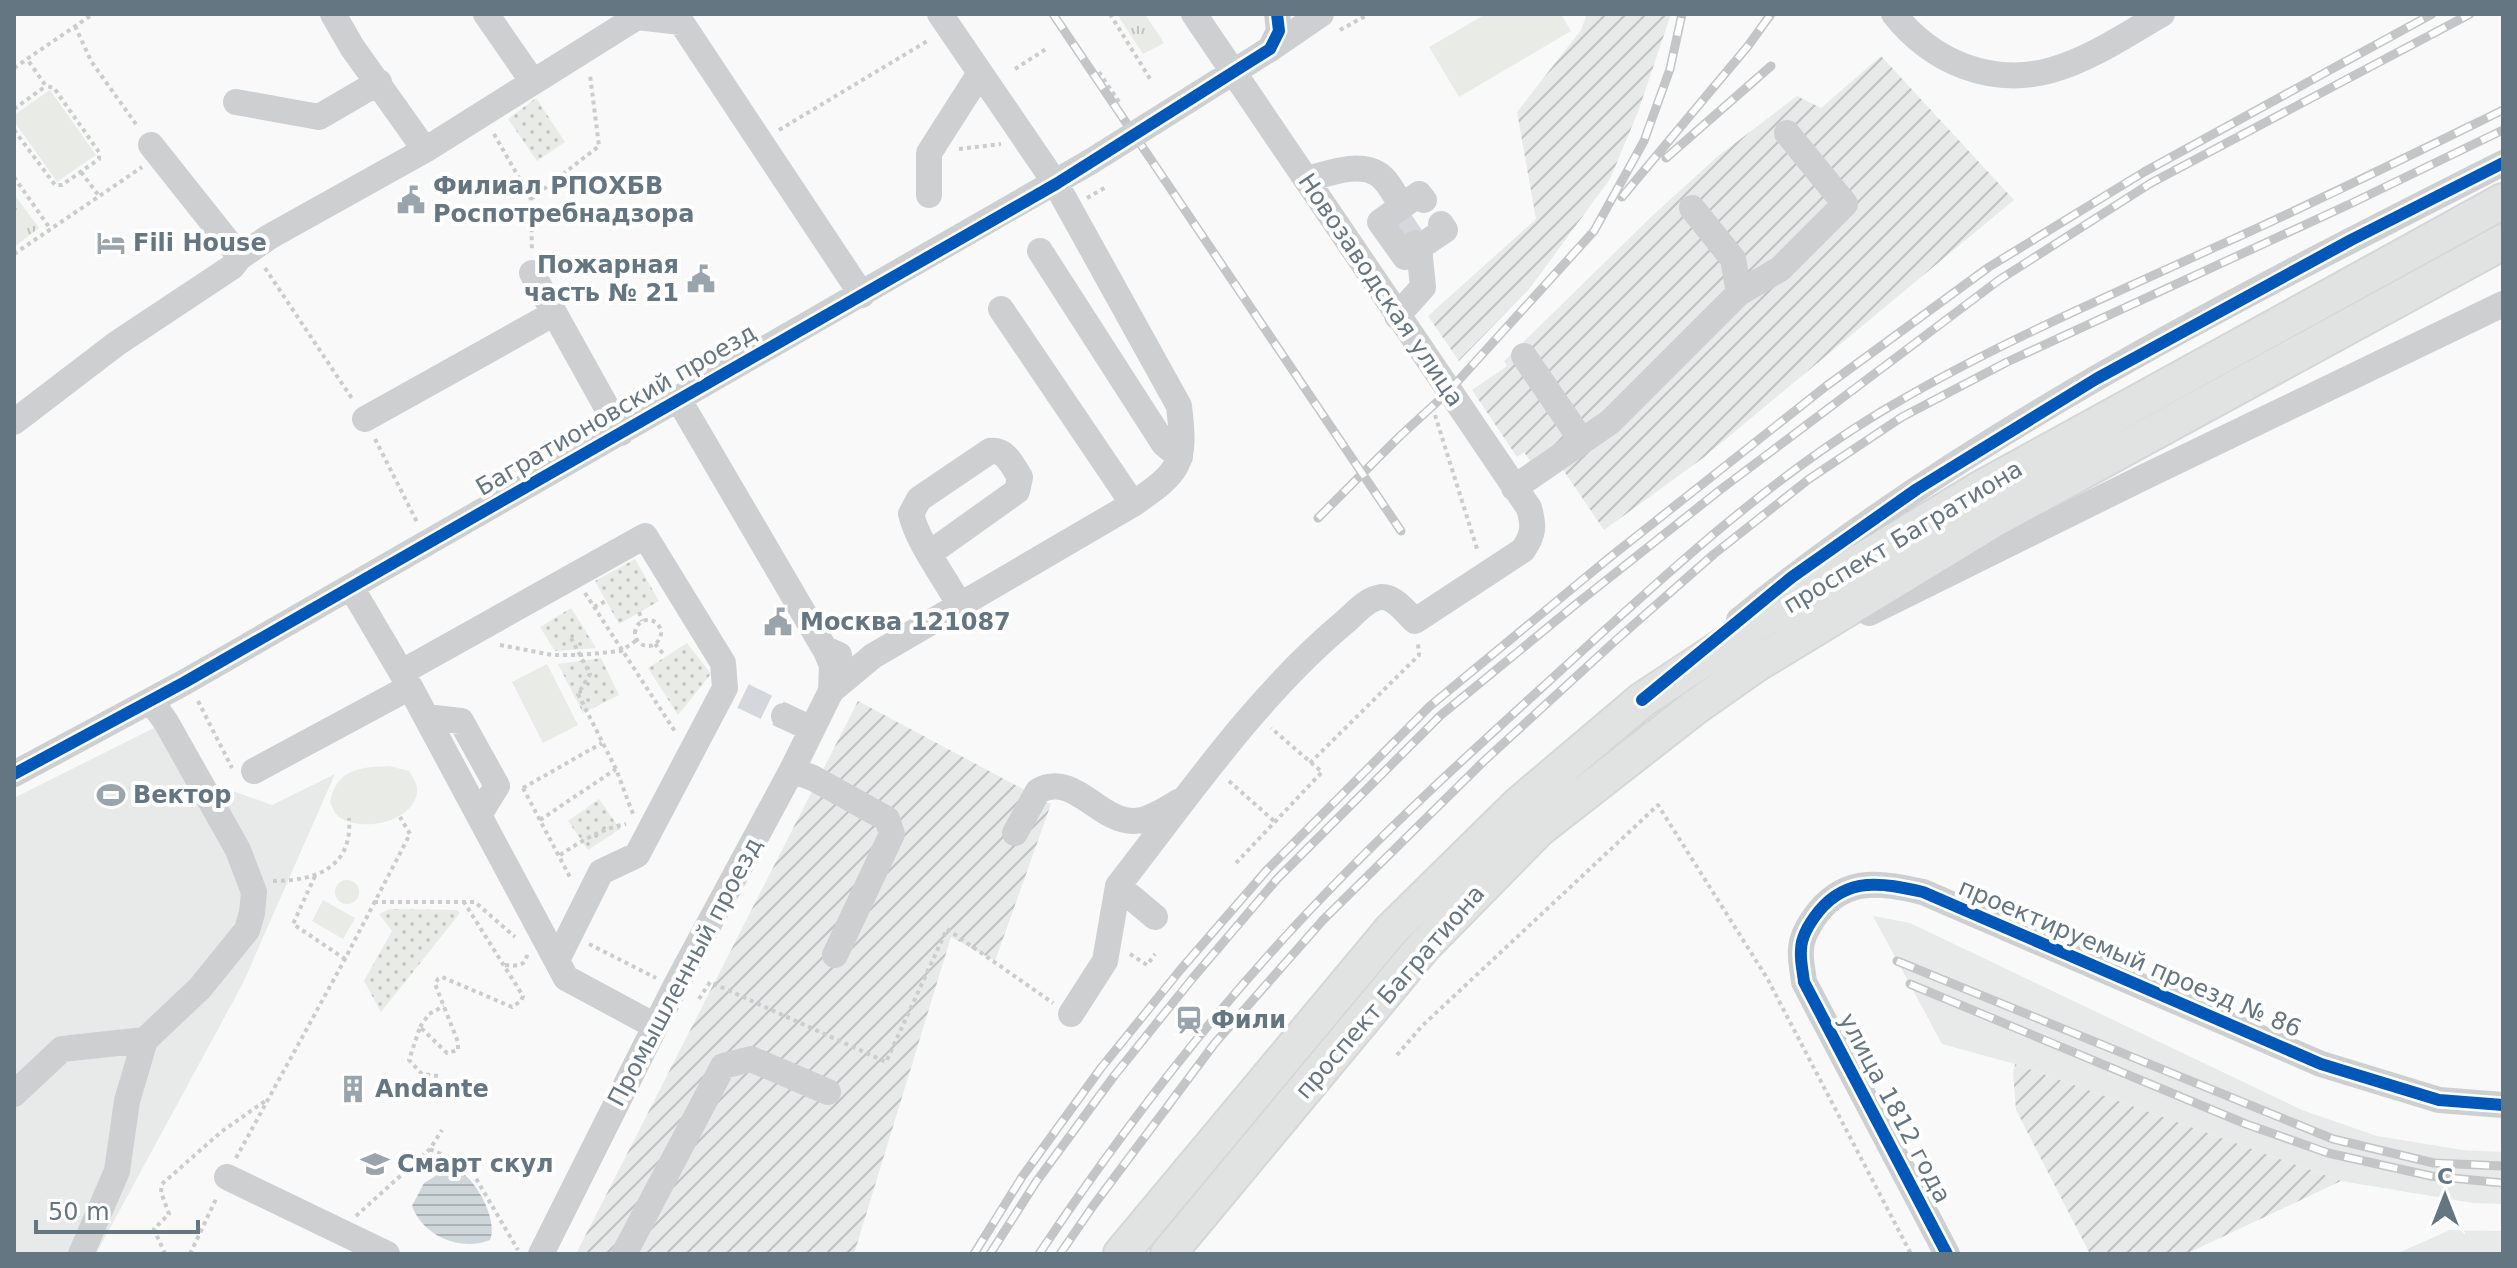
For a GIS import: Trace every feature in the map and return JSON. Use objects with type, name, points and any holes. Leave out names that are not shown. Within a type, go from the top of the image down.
[{"type":"main road","name":"проспект Багратиона","points":[[1168,1254],[1423,947],[1539,829],[1694,708],[1755,665],[1995,519],[2180,400],[2503,201]]},
{"type":"main road","name":"проспект Багратиона","points":[[1121,1254],[1392,929],[1518,805],[1642,700],[1755,625],[1978,490],[2180,400],[2503,242]]},
{"type":"street","points":[[333,14],[352,47],[425,150]]},
{"type":"street","points":[[486,14],[533,82]]},
{"type":"street","name":"Новозаводская улица","points":[[1194,14],[1522,498]]},
{"type":"street","points":[[1270,49],[1279,31],[1277,14]]},
{"type":"street","points":[[1234,72],[1321,14]]},
{"type":"street","points":[[1894,14],[1944,59],[1982,73],[2020,75],[2052,70],[2088,55],[2162,14]]},
{"type":"street","points":[[14,422],[116,344],[232,267],[269,237],[425,150],[637,17],[678,18],[862,295]]},
{"type":"street","points":[[936,26],[980,73],[1056,184],[1179,406],[1183,443],[1180,457],[1164,444],[1040,251]]},
{"type":"street","name":"Багратионовский проезд","points":[[14,774],[185,682],[1056,184],[1234,72]]},
{"type":"street","points":[[929,195],[929,153],[980,73]]},
{"type":"street","points":[[236,102],[319,117],[379,82]]},
{"type":"street","points":[[1063,1010],[1105,961],[1118,886],[1254,713],[1317,647],[1370,600],[1384,596],[1394,600],[1415,621],[1523,550],[1532,537],[1534,526],[1522,498],[1582,441],[1610,422],[1739,293],[1780,269],[1845,204],[1787,133]]},
{"type":"street","points":[[156,150],[246,253]]},
{"type":"street","points":[[1642,700],[1792,577],[1917,489],[2096,379],[2351,240],[2503,163]]},
{"type":"street","points":[[1307,179],[1343,169],[1367,169],[1381,175],[1406,208],[1380,222],[1405,257],[1427,237],[1423,287],[1397,316]]},
{"type":"street","points":[[1692,208],[1733,259],[1739,293]]},
{"type":"street","points":[[532,273],[621,433]]},
{"type":"street","points":[[1694,708],[1908,592],[2503,304]]},
{"type":"street","points":[[1001,309],[1133,504]]},
{"type":"street","points":[[365,419],[553,314]]},
{"type":"street","points":[[1524,356],[1582,441]]},
{"type":"street","points":[[679,400],[825,649],[832,665],[831,691]]},
{"type":"street","name":"Промышленный проезд","points":[[530,1253],[655,1026],[831,691],[873,656],[1166,482],[1180,457]]},
{"type":"street","points":[[254,771],[406,680],[464,638],[645,536],[723,663],[734,692],[637,855],[601,872],[557,960]]},
{"type":"street","points":[[930,553],[960,606]]},
{"type":"street","points":[[351,587],[406,680],[566,978],[655,1026]]},
{"type":"street","points":[[825,649],[853,659],[873,656]]},
{"type":"street","points":[[81,1254],[117,1171],[127,1101],[145,1040],[200,988],[247,930],[253,903],[251,881],[238,850],[151,701]]},
{"type":"street","points":[[784,716],[812,729]]},
{"type":"street","points":[[792,770],[813,778],[887,819],[891,826],[892,834],[835,955]]},
{"type":"street","points":[[1015,833],[1038,791],[1046,787],[1062,786],[1124,820],[1137,822],[1188,797]]},
{"type":"street","name":"проектируемый проезд № 86","points":[[1804,982],[1800,948],[1811,920],[1830,898],[1852,887],[1887,884],[1923,892],[2321,1064],[2439,1100],[2503,1105]]},
{"type":"street","points":[[1118,886],[1155,917]]},
{"type":"street","name":"улица 1812 года","points":[[1804,982],[1947,1254]]},
{"type":"street","points":[[14,1094],[62,1049],[145,1040]]},
{"type":"street","points":[[624,1254],[723,1066],[751,1059],[828,1092]]},
{"type":"street","points":[[227,1177],[387,1254]]},
{"type":"path","points":[[14,68],[85,16],[93,14]]},
{"type":"path","points":[[1110,14],[1152,82]]},
{"type":"path","points":[[14,254],[99,197],[156,150],[91,61],[75,26]]},
{"type":"path","points":[[760,141],[936,26]]},
{"type":"path","points":[[1015,69],[1046,49]]},
{"type":"path","points":[[531,199],[599,146],[586,50]]},
{"type":"path","points":[[14,130],[55,185],[62,185],[99,159],[99,152],[54,88],[46,86],[27,59]]},
{"type":"path","points":[[1099,72],[1119,102]]},
{"type":"path","points":[[14,109],[46,86]]},
{"type":"path","points":[[483,115],[531,199],[532,273]]},
{"type":"path","points":[[81,172],[99,197]]},
{"type":"path","points":[[14,177],[50,228]]},
{"type":"path","points":[[1078,203],[1106,187]]},
{"type":"path","points":[[246,253],[365,419],[418,526]]},
{"type":"path","points":[[1435,414],[1486,577]]},
{"type":"path","points":[[574,576],[680,738]]},
{"type":"path","points":[[594,607],[606,601]]},
{"type":"path","points":[[639,612],[642,621]]},
{"type":"path","points":[[651,620],[658,625],[660,637],[655,644],[643,645],[637,640],[636,627],[642,621],[651,620]]},
{"type":"path","points":[[1310,763],[1419,655],[1415,621]]},
{"type":"path","points":[[464,638],[552,655],[621,651],[637,640]]},
{"type":"path","points":[[560,855],[581,840],[608,827],[628,823],[634,817],[616,769],[578,694],[590,674],[571,638]]},
{"type":"path","points":[[655,644],[665,656]]},
{"type":"path","points":[[185,682],[203,709],[234,771],[254,771]]},
{"type":"path","points":[[1236,863],[1322,772],[1254,713]]},
{"type":"path","points":[[584,906],[523,788],[603,743]]},
{"type":"path","points":[[1212,766],[1275,822]]},
{"type":"path","points":[[540,820],[616,769]]},
{"type":"path","points":[[1397,1055],[1422,1026],[1658,805],[1767,978],[1911,1254]]},
{"type":"path","points":[[190,1254],[267,1100],[410,834],[400,817]]},
{"type":"path","points":[[251,881],[288,881],[315,876],[332,868],[347,842],[349,818]]},
{"type":"path","points":[[315,876],[293,924],[345,959]]},
{"type":"path","points":[[374,902],[475,902],[519,941]]},
{"type":"path","points":[[420,1027],[447,1053],[455,1053],[459,1047],[435,984],[442,977],[506,1006],[518,1005],[523,996],[464,902]]},
{"type":"path","points":[[699,999],[710,982],[886,1062],[947,929],[1063,1010]]},
{"type":"path","points":[[570,934],[658,979]]},
{"type":"path","points":[[505,965],[515,966],[525,962],[525,947]]},
{"type":"path","points":[[1124,961],[1129,953],[1147,965],[1155,954]]},
{"type":"path","points":[[438,1076],[422,1074],[409,1060],[420,1027],[429,1014],[444,1006]]},
{"type":"path","points":[[165,1254],[154,1229],[169,1214],[161,1192],[162,1184],[221,1132],[267,1100]]},
{"type":"path","points":[[339,1231],[430,1149],[442,1130]]},
{"type":"path","points":[[430,1149],[462,1164],[474,1175],[530,1253]]},
{"type":"shaded area","points":[[1587,14],[1671,14],[1638,112],[1610,179],[1530,288],[1459,361],[1428,316],[1536,219],[1517,112],[1581,30]]},
{"type":"shaded area","points":[[1881,56],[2014,200],[1703,458],[1604,530],[1551,452],[1532,464],[1524,452],[1517,457],[1472,390],[1507,366],[1504,361],[1718,156],[1797,96],[1821,108]]},
{"type":"shaded area","points":[[858,701],[1051,804],[995,961],[951,937],[854,1254],[576,1254]]},
{"type":"shaded area","points":[[172,719],[210,783],[272,805],[335,774],[243,983],[96,1254],[14,1254],[14,798]]},
{"type":"shaded area","points":[[1873,916],[1910,923],[2302,1110],[2377,1136],[2463,1150],[2503,1152],[2503,1204],[2473,1203],[2341,1181],[2015,1064],[1942,1044]]},
{"type":"shaded area","points":[[2015,1064],[2341,1181],[2186,1254],[2090,1254],[2016,1110]]},
{"type":"shaded area","points":[[450,1167],[467,1177],[482,1197],[491,1220],[490,1240],[467,1244],[444,1239],[417,1217],[412,1206],[424,1183]]},
{"type":"shaded area","points":[[2450,1230],[2503,1231],[2503,1254],[2396,1254]]},
{"type":"green space","points":[[1117,14],[1145,14],[1164,43],[1143,54]]},
{"type":"green space","points":[[1486,14],[1561,14],[1571,31],[1459,97],[1429,47]]},
{"type":"green space","points":[[50,90],[96,155],[57,182],[14,121],[14,115]]},
{"type":"green space","points":[[536,98],[565,142],[537,161],[508,119]]},
{"type":"green space","points":[[14,194],[39,228],[14,247]]},
{"type":"green space","points":[[635,559],[659,601],[619,624],[595,581]]},
{"type":"green space","points":[[571,608],[596,648],[555,651],[540,627]]},
{"type":"green space","points":[[687,643],[711,674],[678,715],[648,668]]},
{"type":"green space","points":[[601,658],[619,695],[583,713],[558,664]]},
{"type":"green space","points":[[547,664],[578,725],[543,743],[512,682]]},
{"type":"green space","points":[[389,766],[409,771],[416,784],[415,800],[408,810],[384,822],[371,824],[357,824],[336,814],[330,802],[333,791],[344,776],[368,767]]},
{"type":"green space","points":[[599,799],[620,829],[588,850],[568,821]]},
{"type":"green space","points":[[347,880],[358,887],[359,892],[352,903],[347,904],[336,897],[335,892],[342,881]]},
{"type":"green space","points":[[323,900],[355,918],[343,939],[312,921]]},
{"type":"green space","points":[[390,909],[457,910],[460,913],[381,1012],[364,981],[392,931],[379,914]]},
{"type":"tunnel","points":[[1398,218],[1415,243]]},
{"type":"tunnel","points":[[743,696],[784,716]]},
{"type":"railway","points":[[1053,14],[1401,531]]},
{"type":"railway","points":[[1318,518],[1448,392],[1594,231],[1644,141],[1670,69],[1682,14]]},
{"type":"railway","points":[[1622,197],[1771,14]]},
{"type":"railway","points":[[974,1254],[1022,1177],[1101,1068],[1181,969],[1266,871],[1430,706],[1609,558],[1825,387],[1989,267],[2144,172],[2432,14]]},
{"type":"railway","points":[[990,1254],[1036,1182],[1114,1076],[1192,979],[1277,879],[1441,715],[1720,490],[1999,280],[2151,183],[2470,14]]},
{"type":"railway","points":[[1666,158],[1771,66]]},
{"type":"railway","points":[[1039,1254],[1101,1164],[1167,1077],[1236,992],[1309,911],[1404,815],[1503,723],[1646,593],[1768,490],[1852,430],[1975,360],[2327,196],[2503,110]]},
{"type":"railway","points":[[1060,1254],[1215,1043],[1323,920],[1484,761],[1615,641],[1714,554],[1809,479],[1902,417],[2007,362],[2503,130]]},
{"type":"railway","points":[[1897,961],[2333,1139],[2434,1163],[2503,1166]]},
{"type":"railway","points":[[1910,984],[2246,1124],[2328,1153],[2431,1176],[2503,1183]]},
{"type":"cycle path","points":[[14,774],[185,682],[1056,184],[1270,49],[1279,31],[1277,14]]},
{"type":"cycle path","points":[[1642,700],[1792,577],[1917,489],[2096,379],[2351,240],[2503,163]]},
{"type":"cycle path","points":[[1947,1254],[1804,982],[1801,950],[1807,929],[1830,900],[1854,887],[1894,886],[1923,892],[2321,1064],[2439,1100],[2503,1105]]},
{"type":"place","name":"Филиал РПОХБВ Роспотребнадзора","points":[[411,200]]},
{"type":"place","name":"Fili House","points":[[111,243]]},
{"type":"place","name":"Пожарная часть № 21","points":[[701,279]]},
{"type":"place","name":"Москва 121087","points":[[778,622]]},
{"type":"place","name":"Вектор","points":[[111,795]]},
{"type":"place","name":"Фили","points":[[1189,1020]]},
{"type":"place","name":"Andante","points":[[353,1089]]},
{"type":"place","name":"Смарт скул","points":[[375,1164]]}]
